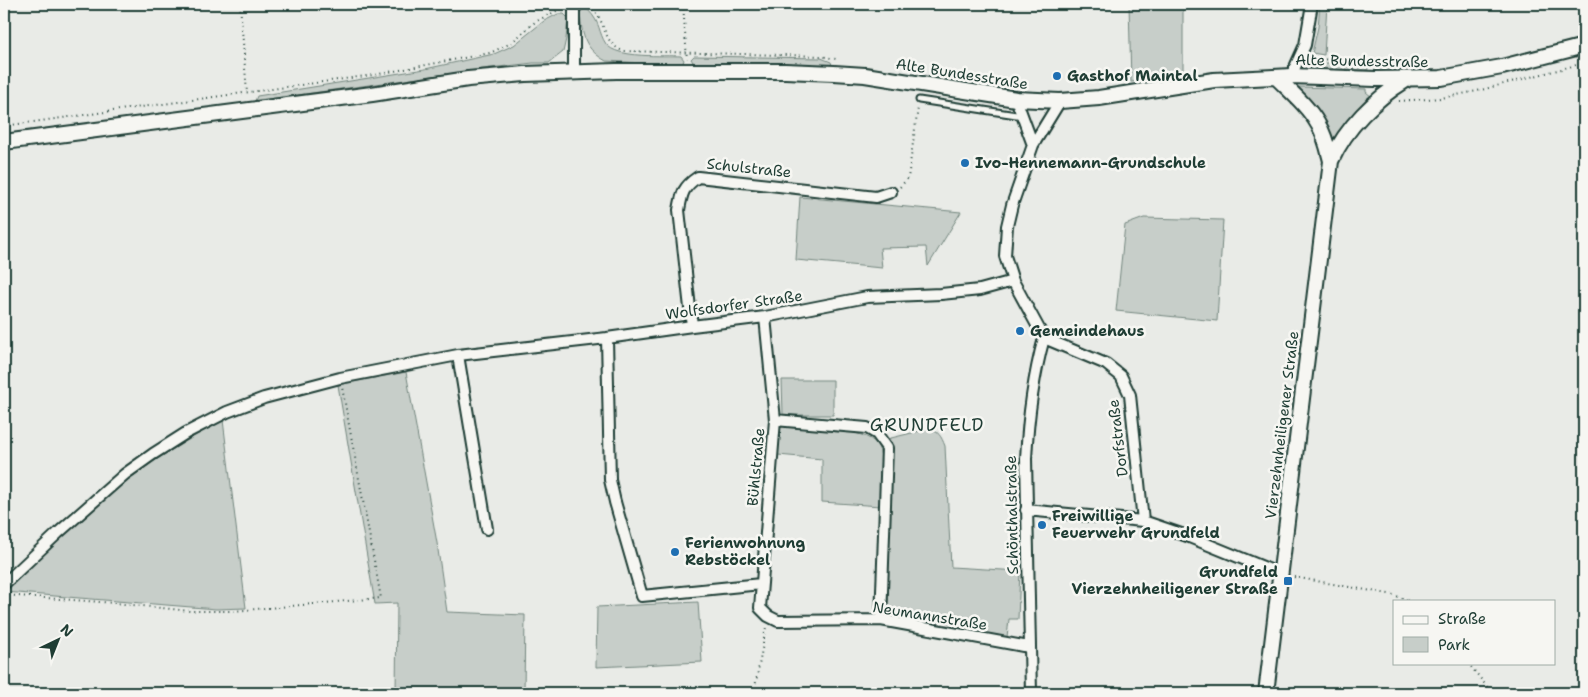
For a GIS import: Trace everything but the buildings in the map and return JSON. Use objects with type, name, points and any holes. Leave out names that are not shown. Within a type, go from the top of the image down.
[{"type":"main road","name":"Alte Bundesstraße","points":[[4,142],[372,94],[468,79],[525,74],[785,70],[865,75],[1016,99],[1060,102],[1099,98],[1214,80],[1291,76],[1407,80],[1441,78],[1502,67],[1584,46]]},
{"type":"main road","points":[[1276,77],[1298,99],[1318,124],[1331,161]]},
{"type":"main road","points":[[1331,161],[1346,133],[1390,90],[1407,80]]},
{"type":"main road","name":"Vierzehnheiligener Straße","points":[[1266,693],[1331,161]]},
{"type":"street","points":[[1291,76],[1305,45],[1312,4]]},
{"type":"street","points":[[573,5],[574,73]]},
{"type":"street","points":[[1016,99],[1034,145]]},
{"type":"street","points":[[1044,338],[1013,281],[1005,256],[1007,226],[1012,205],[1034,145],[1060,102]]},
{"type":"street","name":"Schulstraße","points":[[692,326],[680,210],[682,195],[687,184],[698,177],[876,197],[891,192]]},
{"type":"street","name":"Wolfsdorfer Straße","points":[[4,584],[125,474],[186,433],[227,412],[264,398],[340,378],[458,354],[607,338],[765,317],[867,297],[940,294],[980,290],[1013,281]]},
{"type":"street","name":"Bühlstraße","points":[[765,317],[775,420],[760,608],[768,616]]},
{"type":"street","points":[[607,338],[610,480],[642,596],[761,584]]},
{"type":"street","name":"Schönthalstraße","points":[[1031,693],[1026,510],[1028,427],[1038,362],[1044,338]]},
{"type":"street","name":"Dorfstraße","points":[[1044,338],[1106,364],[1122,376],[1130,395],[1143,521]]},
{"type":"street","points":[[458,354],[487,529]]},
{"type":"street","points":[[775,420],[867,428],[877,434],[887,448],[881,620]]},
{"type":"street","points":[[1026,510],[1143,521],[1187,536],[1280,574]]},
{"type":"street","name":"Neumannstraße","points":[[768,616],[778,621],[881,620],[1029,647]]},
{"type":"lane","points":[[920,100],[1024,116]]},
{"type":"path","points":[[240,4],[247,94]]},
{"type":"path","points":[[683,4],[687,52]]},
{"type":"path","points":[[4,126],[247,94],[373,75],[490,53],[511,43],[535,22],[573,5],[590,6],[599,17],[606,36],[614,48],[623,51],[821,56],[842,60]]},
{"type":"path","points":[[1377,102],[1383,105],[1391,101],[1441,98],[1584,63]]},
{"type":"path","points":[[891,192],[902,186],[908,178],[920,100]]},
{"type":"path","points":[[4,595],[190,611],[234,611],[380,598],[340,378]]},
{"type":"path","points":[[1280,574],[1394,595],[1406,600]]},
{"type":"path","points":[[754,693],[768,616]]},
{"type":"path","points":[[1469,664],[1492,693]]},
{"type":"green space","points":[[1129,4],[1183,4],[1183,73],[1131,82]]},
{"type":"green space","points":[[1320,4],[1327,4],[1324,55],[1312,53],[1318,27]]},
{"type":"green space","points":[[584,9],[588,10],[592,15],[603,40],[612,49],[630,54],[681,56],[684,60],[682,65],[606,61],[593,52],[586,41],[580,13]]},
{"type":"green space","points":[[558,14],[564,14],[568,18],[566,39],[563,52],[549,63],[490,68],[255,101],[257,96],[425,69],[494,54],[514,45],[544,21]]},
{"type":"green space","points":[[694,56],[821,58],[831,62],[832,65],[695,65],[691,59]]},
{"type":"green space","points":[[1310,63],[1366,63],[1368,70],[1309,69]]},
{"type":"green space","points":[[1299,87],[1366,89],[1366,92],[1372,97],[1348,121],[1333,140],[1320,116],[1299,94]]},
{"type":"green space","points":[[800,197],[961,212],[928,266],[926,247],[880,248],[882,268],[796,260]]},
{"type":"green space","points":[[1144,218],[1223,220],[1217,321],[1116,311],[1125,225]]},
{"type":"green space","points":[[406,372],[437,543],[447,612],[525,615],[524,693],[396,693],[397,603],[375,604],[338,385]]},
{"type":"green space","points":[[782,380],[833,380],[833,415],[783,415]]},
{"type":"green space","points":[[223,420],[246,608],[216,609],[5,592],[65,533],[112,492],[163,455]]},
{"type":"green space","points":[[780,425],[847,431],[871,439],[877,445],[881,457],[881,506],[822,502],[822,459],[778,455]]},
{"type":"green space","points":[[928,429],[939,434],[945,446],[951,567],[1020,571],[1018,619],[1009,619],[1007,637],[895,616],[888,610],[889,449],[887,439]]},
{"type":"green space","points":[[698,602],[702,662],[596,667],[597,607]]},
{"type":"place","name":"Gasthof Maintal","points":[[1057,76]]},
{"type":"place","name":"Ivo-Hennemann-Grundschule","points":[[965,163]]},
{"type":"place","name":"Gemeindehaus","points":[[1020,331]]},
{"type":"place","name":"Freiwillige Feuerwehr Grundfeld","points":[[1042,525]]},
{"type":"place","name":"Ferienwohnung Rebstöckel","points":[[675,552]]},
{"type":"place","name":"Grundfeld Vierzehnheiligener Straße","points":[[1288,581]]},
{"type":"district","name":"GRUNDFELD","points":[[927,425]]}]
